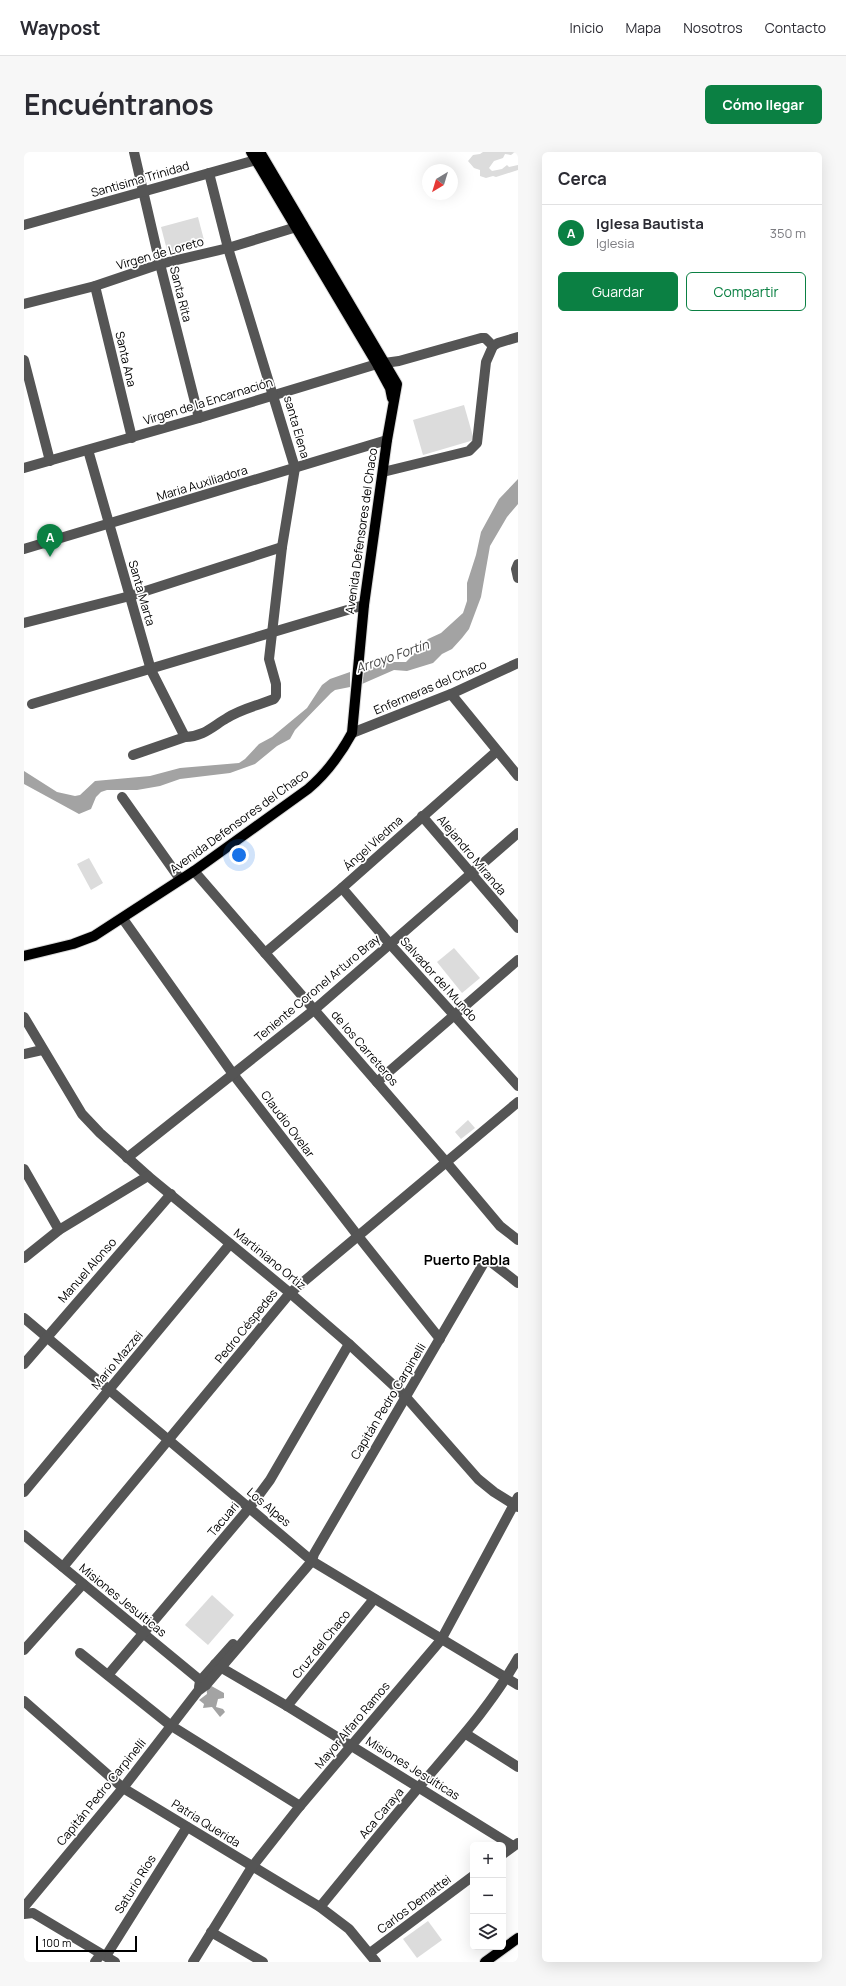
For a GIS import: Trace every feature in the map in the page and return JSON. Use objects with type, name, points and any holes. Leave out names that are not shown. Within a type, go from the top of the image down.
[{"type":"main road","points":[[257,155],[381,364],[390,388],[393,406]]},
{"type":"main road","name":"Avenida Defensores del Chaco","points":[[24,956],[72,944],[94,936],[123,919],[180,879],[194,871],[308,790],[324,775],[343,751],[352,733],[354,698],[364,606],[387,440],[397,384],[381,364]]},
{"type":"main road","points":[[485,1962],[518,1938]]},
{"type":"street","name":"Santa Rita","points":[[134,152],[160,264],[199,418]]},
{"type":"street","name":"Santisima Trinidad","points":[[24,226],[209,173],[257,155]]},
{"type":"street","name":"santa Elena","points":[[185,737],[192,737],[207,732],[227,718],[274,699],[276,696],[276,684],[270,665],[272,633],[282,548],[295,468],[228,248],[209,173]]},
{"type":"street","name":"Virgen de Loreto","points":[[24,304],[95,286],[160,264],[228,248],[300,227]]},
{"type":"street","name":"Santa Ana","points":[[95,286],[132,438]]},
{"type":"street","points":[[383,472],[469,451],[474,448],[477,444],[486,362],[493,346],[518,337]]},
{"type":"street","name":"Virgen de la Encarnación","points":[[24,468],[132,438],[381,364],[399,361],[481,338],[485,338],[493,346]]},
{"type":"street","points":[[24,360],[28,389],[50,461]]},
{"type":"street","name":"Maria Auxiliadora","points":[[24,549],[387,440]]},
{"type":"street","name":"Santa Marta","points":[[88,450],[151,670],[185,737]]},
{"type":"street","points":[[24,624],[130,596],[282,548]]},
{"type":"street","points":[[518,564],[516,569],[518,578]]},
{"type":"street","points":[[32,704],[364,606]]},
{"type":"street","name":"Enfermeras del Chaco","points":[[352,733],[451,694],[518,664]]},
{"type":"street","points":[[451,694],[518,776]]},
{"type":"street","points":[[133,755],[185,737]]},
{"type":"street","name":"Ángel Viedma","points":[[265,953],[342,888],[497,751]]},
{"type":"street","points":[[122,797],[180,879]]},
{"type":"street","name":"Alejandro Miranda","points":[[422,816],[470,875],[518,928]]},
{"type":"street","name":"Teniente Coronel Arturo Bray","points":[[128,1158],[314,1010],[518,833]]},
{"type":"street","name":"de los Carreteros","points":[[194,871],[500,1226],[518,1240]]},
{"type":"street","name":"Salvador del Mundo","points":[[342,888],[390,944],[518,1086]]},
{"type":"street","name":"Claudio Ovelar","points":[[123,919],[233,1074],[358,1236],[440,1339]]},
{"type":"street","points":[[377,1082],[518,960]]},
{"type":"street","name":"Martiniano Ortiz","points":[[24,1017],[42,1050],[82,1114],[148,1176],[290,1293],[349,1344],[405,1396],[478,1479],[516,1503]]},
{"type":"street","points":[[24,1054],[42,1050]]},
{"type":"street","name":"Pedro Céspedes","points":[[63,1567],[169,1441],[290,1293],[518,1102]]},
{"type":"street","points":[[24,1169],[59,1230]]},
{"type":"street","points":[[24,1258],[59,1230],[148,1176]]},
{"type":"street","name":"Manuel Alonso","points":[[24,1364],[170,1194]]},
{"type":"street","name":"Mario Mazzei","points":[[24,1492],[230,1244]]},
{"type":"street","name":"Capitán Pedro Carpinelli","points":[[24,1908],[123,1788],[201,1686],[311,1557],[485,1261],[491,1262],[518,1283]]},
{"type":"street","name":"Los Alpes","points":[[24,1318],[108,1391],[311,1557],[374,1599],[518,1685]]},
{"type":"street","name":"Tacuari","points":[[108,1675],[250,1507],[270,1480],[349,1344]]},
{"type":"street","name":"Mayor Alfaro Ramos","points":[[193,1962],[252,1867],[300,1806],[441,1640],[516,1503]]},
{"type":"street","name":"Misiones Jesuíticas","points":[[24,1535],[143,1632],[201,1686]]},
{"type":"street","points":[[25,1647],[83,1584]]},
{"type":"street","name":"Cruz del Chaco","points":[[287,1706],[374,1599]]},
{"type":"street","points":[[80,1653],[170,1725],[300,1806]]},
{"type":"street","name":"Aca Caraya","points":[[320,1907],[419,1787],[466,1734],[506,1678],[518,1658]]},
{"type":"street","name":"Misiones Jesuíticas","points":[[218,1666],[287,1706],[516,1845]]},
{"type":"street","name":"Patria Querida","points":[[24,1701],[123,1788],[320,1907],[349,1929],[376,1962]]},
{"type":"street","points":[[466,1734],[518,1767]]},
{"type":"street","name":"Saturio Ríos","points":[[101,1957],[187,1827]]},
{"type":"street","points":[[506,1852],[516,1845]]},
{"type":"street","name":"Carlos Demattei","points":[[370,1953],[470,1878]]},
{"type":"street","points":[[24,1914],[33,1913],[101,1957],[115,1962]]},
{"type":"street","points":[[211,1932],[263,1962]]},
{"type":"shaded area","points":[[483,152],[515,152],[511,155],[505,154],[503,158],[494,161],[489,168],[492,171],[502,169],[507,165],[509,167],[518,165],[518,170],[496,177],[493,176],[486,178],[480,176],[480,170],[474,168],[468,161],[473,155]]},
{"type":"shaded area","points":[[198,217],[205,244],[168,254],[161,227]]},
{"type":"shaded area","points":[[464,405],[474,440],[423,455],[413,420]]},
{"type":"shaded area","points":[[518,479],[518,504],[507,517],[490,546],[481,597],[469,629],[452,649],[442,654],[433,663],[407,671],[394,670],[362,684],[364,671],[383,662],[406,662],[428,639],[441,633],[463,613],[467,601],[467,583],[476,555],[481,532],[499,499]]},
{"type":"shaded area","points":[[350,672],[350,687],[335,690],[331,693],[295,730],[290,739],[277,746],[255,764],[230,773],[180,779],[160,786],[137,790],[107,790],[101,792],[96,797],[91,809],[79,814],[24,784],[24,771],[57,792],[75,796],[80,795],[95,781],[150,776],[180,768],[239,763],[245,759],[259,744],[272,737],[307,708],[322,685],[330,679]]},
{"type":"shaded area","points":[[89,858],[103,883],[91,890],[77,864]]},
{"type":"shaded area","points":[[454,948],[480,978],[462,993],[437,962]]},
{"type":"shaded area","points":[[468,1120],[475,1128],[461,1139],[455,1132]]},
{"type":"shaded area","points":[[212,1595],[234,1615],[208,1645],[185,1625]]},
{"type":"shaded area","points":[[206,1683],[224,1693],[224,1698],[218,1699],[216,1707],[223,1709],[225,1712],[220,1717],[212,1707],[203,1708],[204,1704],[199,1700],[207,1694]]},
{"type":"shaded area","points":[[428,1921],[442,1940],[417,1958],[403,1939]]},
{"type":"place","name":"Iglesa Bautista","points":[[50,557]]},
{"type":"district","name":"Puerto Pabla","points":[[467,1259]]},
{"type":"water label","name":"Arroyo Fortín","points":[[392,656]]}]
